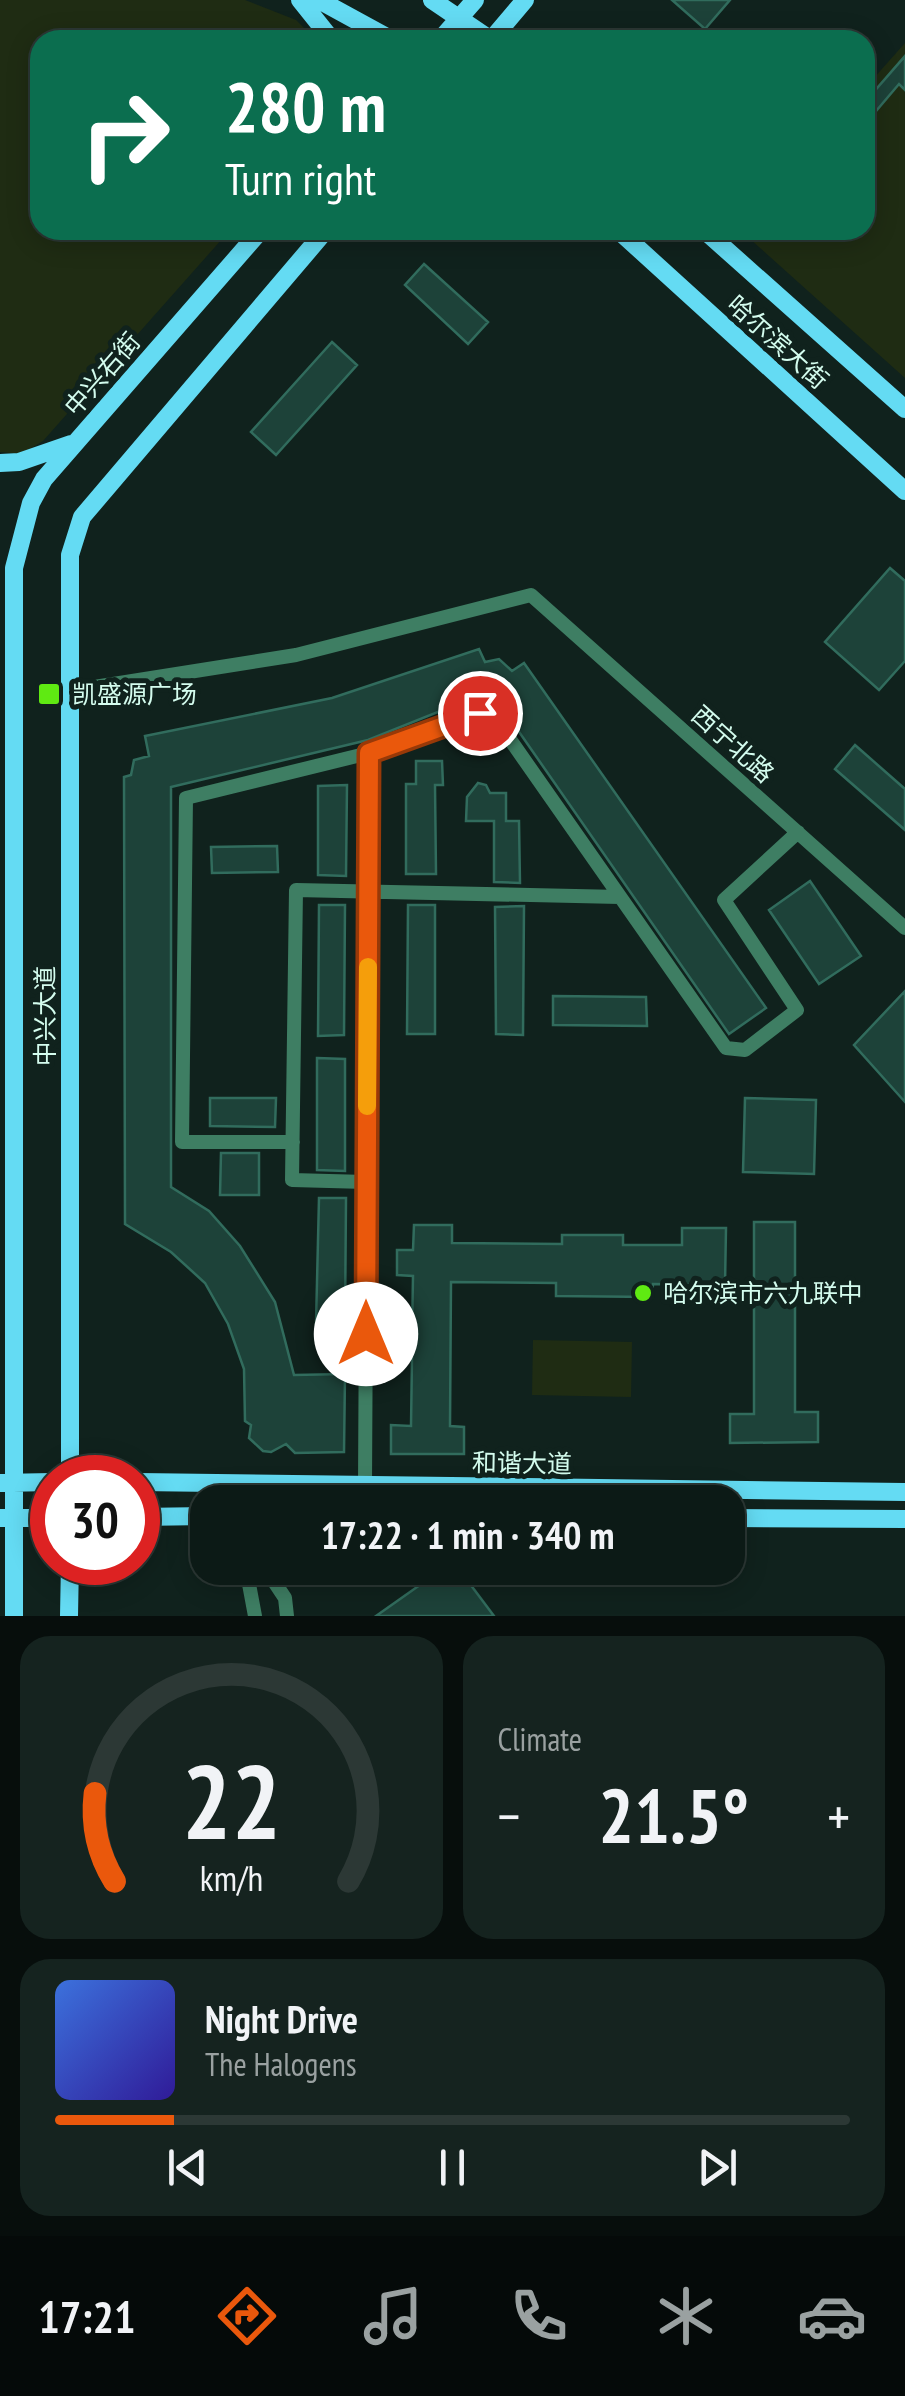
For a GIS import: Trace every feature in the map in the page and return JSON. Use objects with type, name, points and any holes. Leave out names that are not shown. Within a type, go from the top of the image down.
[{"type":"main road","points":[[300,0],[324,30]]},
{"type":"main road","points":[[319,0],[374,30]]},
{"type":"main road","points":[[432,0],[477,30]]},
{"type":"main road","points":[[449,30],[475,0]]},
{"type":"main road","points":[[500,30],[525,0]]},
{"type":"main road","name":"中兴右街","points":[[14,568],[31,503],[44,479],[251,240]]},
{"type":"main road","name":"中兴大道","points":[[70,1455],[70,556],[82,517],[317,240]]},
{"type":"main road","name":"哈尔滨大街","points":[[629,240],[905,491]]},
{"type":"main road","name":"哈尔滨大街","points":[[715,240],[905,409]]},
{"type":"main road","points":[[0,463],[18,462],[76,442]]},
{"type":"main road","name":"中兴大道","points":[[14,568],[7,1483],[14,1616]]},
{"type":"main road","points":[[0,650],[14,671]]},
{"type":"main road","name":"和谐大道","points":[[160,1482],[308,1485]]},
{"type":"main road","name":"和谐大道","points":[[745,1490],[905,1492]]},
{"type":"main road","points":[[160,1516],[190,1516]]},
{"type":"main road","points":[[745,1518],[905,1520]]},
{"type":"main road","points":[[69,1616],[70,1585]]},
{"type":"street","name":"西宁北路","points":[[69,691],[296,655],[531,595],[905,928]]},
{"type":"street","points":[[293,1142],[182,1142],[186,798],[369,753],[480,713],[495,718],[726,1048],[745,1050],[798,1010],[724,900],[798,832]]},
{"type":"street","points":[[365,1485],[369,753]]},
{"type":"street","points":[[366,1182],[292,1180],[296,890],[620,897]]},
{"type":"street","points":[[249,1585],[255,1616]]},
{"type":"street","points":[[276,1585],[285,1598],[286,1616]]},
{"type":"green space","points":[[0,0],[245,0],[296,20],[306,30],[30,30],[30,240],[221,240],[43,441],[21,454],[0,452]]},
{"type":"green space","points":[[905,43],[905,378],[751,240],[875,240],[875,77]]},
{"type":"green space","points":[[533,1340],[632,1342],[631,1397],[532,1395]]},
{"type":"building","points":[[672,0],[730,0],[705,29]]},
{"type":"building","points":[[905,56],[905,90],[899,84],[875,112],[875,90]]},
{"type":"building","points":[[424,264],[488,322],[468,344],[405,285]]},
{"type":"building","points":[[332,342],[357,365],[276,455],[251,432]]},
{"type":"building","points":[[890,568],[905,581],[905,661],[879,690],[825,642]]},
{"type":"building","points":[[479,649],[485,662],[499,659],[512,671],[524,663],[766,1008],[729,1034],[499,703],[480,695],[368,740],[171,787],[171,1187],[209,1211],[240,1246],[275,1302],[294,1375],[345,1374],[344,1452],[295,1453],[286,1444],[271,1452],[263,1451],[249,1438],[244,1369],[228,1324],[205,1283],[171,1252],[125,1224],[124,777],[131,775],[134,760],[149,756],[145,736],[332,698]]},
{"type":"building","points":[[855,745],[905,789],[905,830],[835,769]]},
{"type":"building","points":[[416,761],[442,761],[443,785],[435,785],[436,874],[406,874],[406,784],[416,784]]},
{"type":"building","points":[[478,783],[486,785],[490,793],[506,793],[506,821],[519,821],[520,883],[494,882],[494,821],[466,821],[467,797]]},
{"type":"building","points":[[347,785],[346,876],[318,875],[318,786]]},
{"type":"building","points":[[277,846],[278,872],[212,873],[211,847]]},
{"type":"building","points":[[810,881],[861,956],[819,984],[769,910]]},
{"type":"building","points":[[319,905],[345,905],[344,1035],[318,1036]]},
{"type":"building","points":[[408,905],[435,905],[435,1034],[407,1034]]},
{"type":"building","points":[[524,906],[523,1035],[496,1034],[495,907]]},
{"type":"building","points":[[905,991],[905,1102],[854,1045]]},
{"type":"building","points":[[553,996],[646,997],[647,1026],[553,1025]]},
{"type":"building","points":[[317,1058],[345,1059],[345,1171],[317,1170]]},
{"type":"building","points":[[210,1098],[276,1098],[275,1127],[210,1126]]},
{"type":"building","points":[[745,1098],[816,1100],[814,1174],[743,1172]]},
{"type":"building","points":[[221,1153],[259,1153],[259,1195],[220,1195]]},
{"type":"building","points":[[319,1198],[346,1198],[345,1324],[316,1324]]},
{"type":"building","points":[[754,1222],[795,1222],[795,1412],[818,1412],[818,1442],[730,1443],[730,1414],[754,1414]]},
{"type":"building","points":[[414,1225],[452,1225],[452,1243],[562,1244],[562,1235],[623,1235],[623,1245],[682,1245],[682,1228],[726,1228],[725,1285],[653,1284],[652,1297],[556,1296],[556,1283],[451,1282],[450,1426],[464,1427],[464,1454],[391,1454],[391,1425],[411,1426],[412,1358],[396,1357],[397,1334],[412,1334],[413,1276],[397,1275],[397,1250],[413,1250]]},
{"type":"building","points":[[420,1585],[471,1585],[494,1616],[376,1616]]},
{"type":"slow traffic","points":[[367,1106],[368,967]]},
{"type":"place","name":"凯盛源广场","points":[[49,694]]},
{"type":"place","name":"哈尔滨市六九联中","points":[[643,1293]]},
{"type":"route","points":[[366,1334],[369,753],[480,713]]}]
